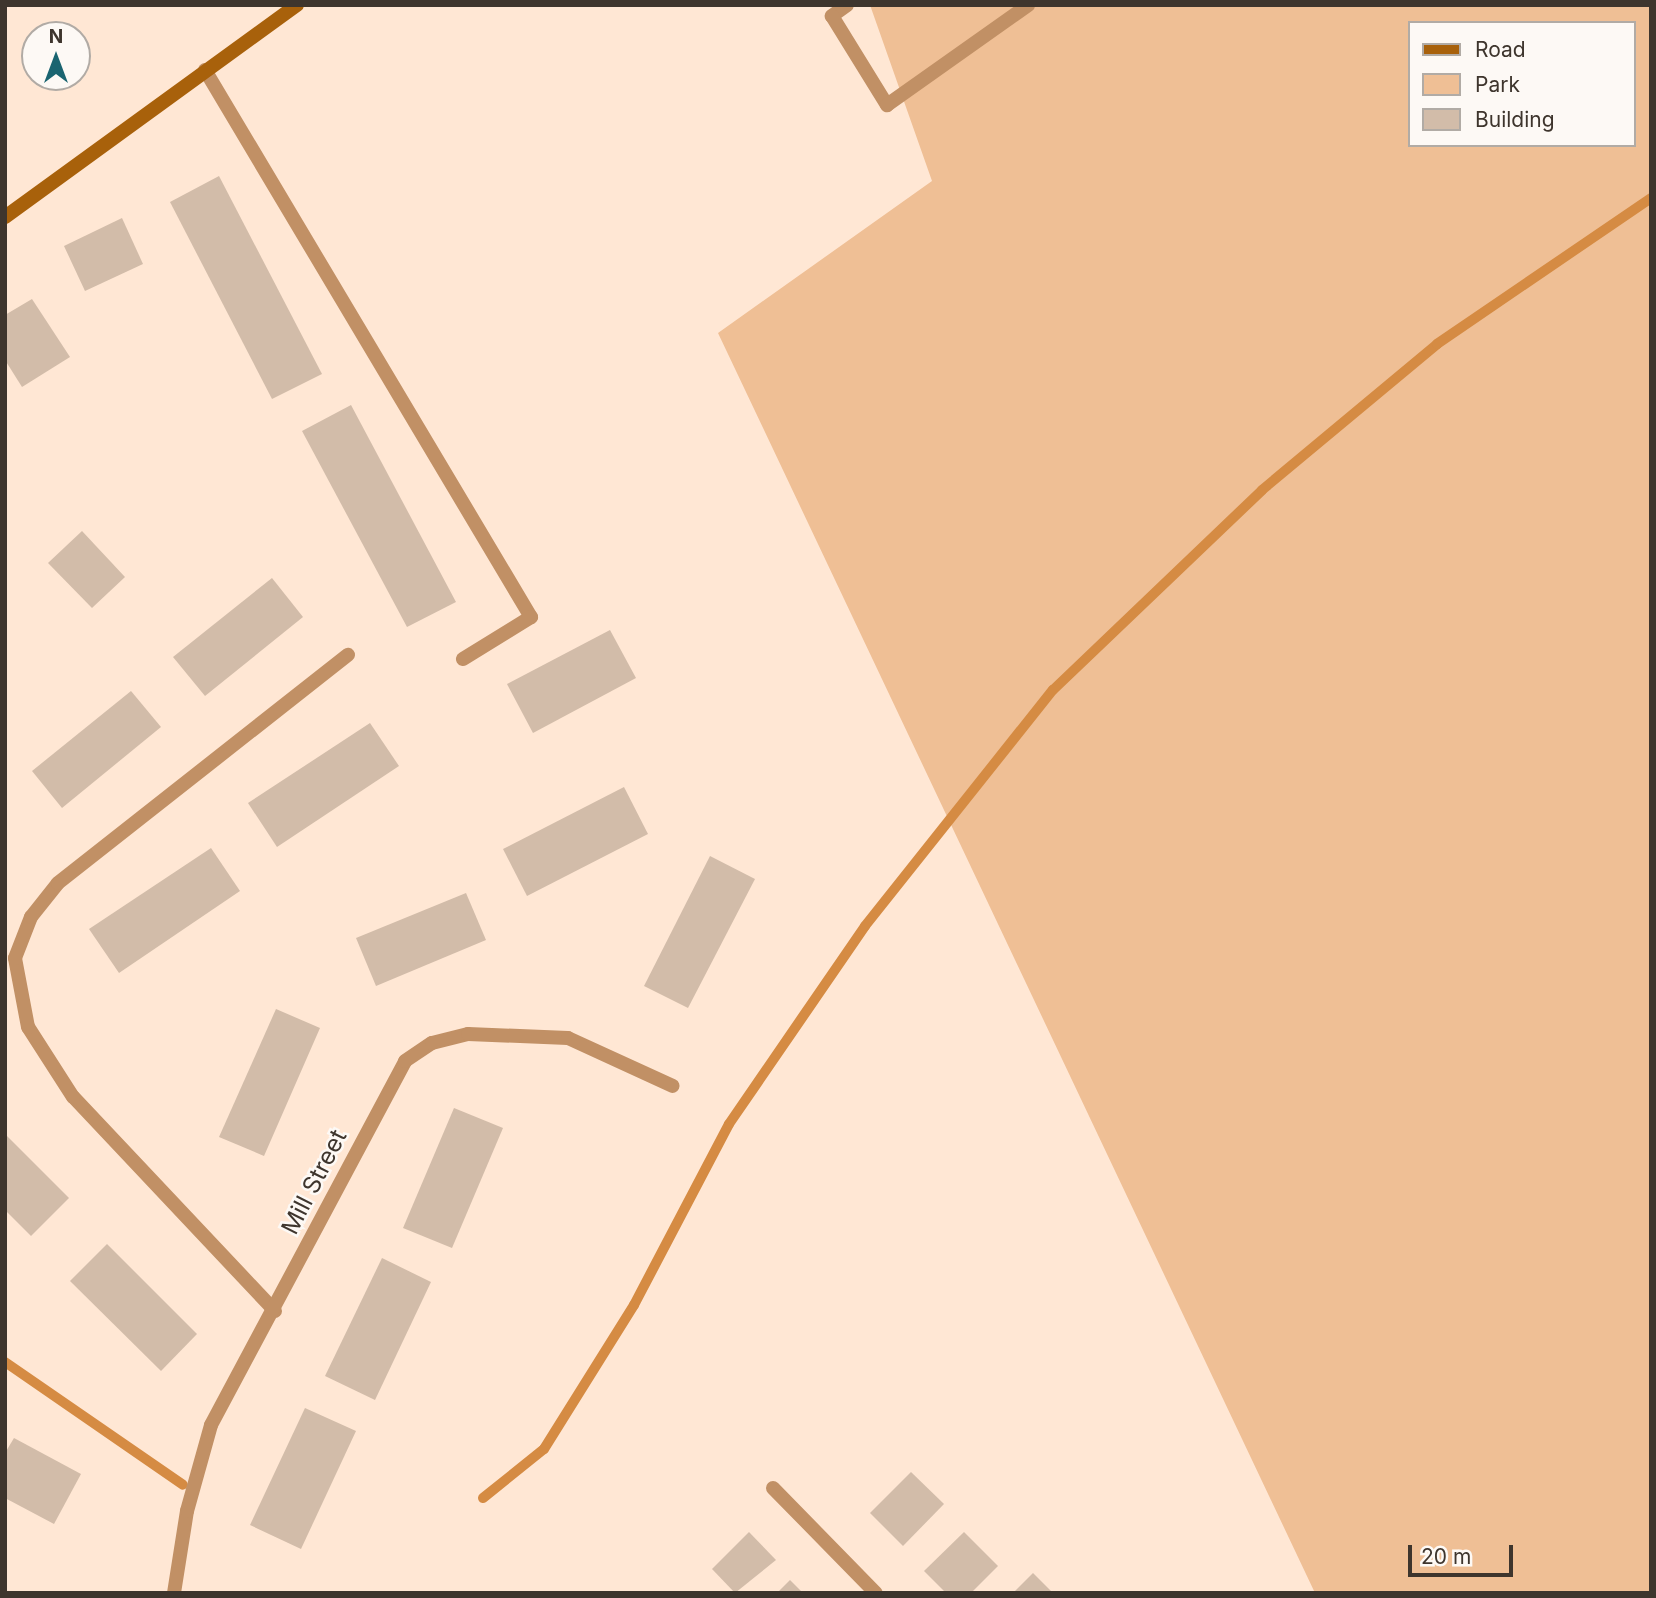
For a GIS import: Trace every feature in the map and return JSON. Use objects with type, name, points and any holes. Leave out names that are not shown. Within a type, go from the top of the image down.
[{"type":"street","points":[[5,217],[298,5]]},
{"type":"street","points":[[847,5],[832,16],[887,105],[1028,5]]},
{"type":"street","points":[[205,71],[531,617],[463,659]]},
{"type":"street","points":[[275,1311],[73,1097],[27,1027],[15,958],[31,918],[58,883],[348,654]]},
{"type":"street","name":"Mill Street","points":[[174,1593],[187,1511],[211,1425],[275,1311],[389,1084],[405,1061],[432,1043],[502,1032],[568,1038],[674,1086]]},
{"type":"street","points":[[774,1488],[876,1593]]},
{"type":"green space","points":[[870,5],[1651,5],[1651,1593],[1315,1593],[718,333],[932,181]]},
{"type":"building","points":[[219,176],[322,374],[272,399],[170,202]]},
{"type":"building","points":[[122,218],[143,264],[85,291],[64,246]]},
{"type":"building","points":[[32,299],[70,357],[22,387],[5,360],[5,315]]},
{"type":"building","points":[[351,405],[456,602],[407,627],[302,431]]},
{"type":"building","points":[[82,531],[125,577],[92,608],[48,563]]},
{"type":"building","points":[[272,578],[303,617],[205,696],[173,657]]},
{"type":"building","points":[[610,630],[636,678],[533,733],[507,684]]},
{"type":"building","points":[[131,691],[161,727],[62,808],[32,771]]},
{"type":"building","points":[[370,723],[399,766],[277,847],[248,803]]},
{"type":"building","points":[[624,787],[648,834],[527,896],[503,849]]},
{"type":"building","points":[[211,848],[240,891],[119,973],[89,929]]},
{"type":"building","points":[[710,856],[755,879],[688,1008],[644,986]]},
{"type":"building","points":[[466,893],[486,940],[376,986],[356,938]]},
{"type":"building","points":[[276,1009],[320,1028],[264,1156],[219,1137]]},
{"type":"building","points":[[454,1108],[503,1128],[452,1248],[403,1228]]},
{"type":"building","points":[[5,1134],[69,1198],[31,1236],[5,1210]]},
{"type":"building","points":[[107,1244],[197,1334],[161,1371],[70,1281]]},
{"type":"building","points":[[382,1258],[431,1282],[375,1400],[325,1376]]},
{"type":"building","points":[[305,1408],[356,1431],[301,1549],[250,1525]]},
{"type":"building","points":[[14,1438],[81,1474],[54,1524],[5,1498],[5,1453]]},
{"type":"building","points":[[911,1472],[944,1504],[903,1546],[870,1513]]},
{"type":"building","points":[[749,1532],[776,1560],[735,1593],[712,1569]]},
{"type":"building","points":[[964,1532],[998,1566],[971,1593],[946,1593],[924,1571]]},
{"type":"building","points":[[1033,1573],[1053,1593],[1013,1593]]},
{"type":"building","points":[[790,1580],[803,1593],[777,1593]]},
{"type":"waterway","points":[[483,1498],[544,1449],[634,1305],[729,1124],[865,926],[1053,690],[1262,490],[1437,344],[1651,198]]},
{"type":"waterway","points":[[5,1362],[183,1485]]}]
